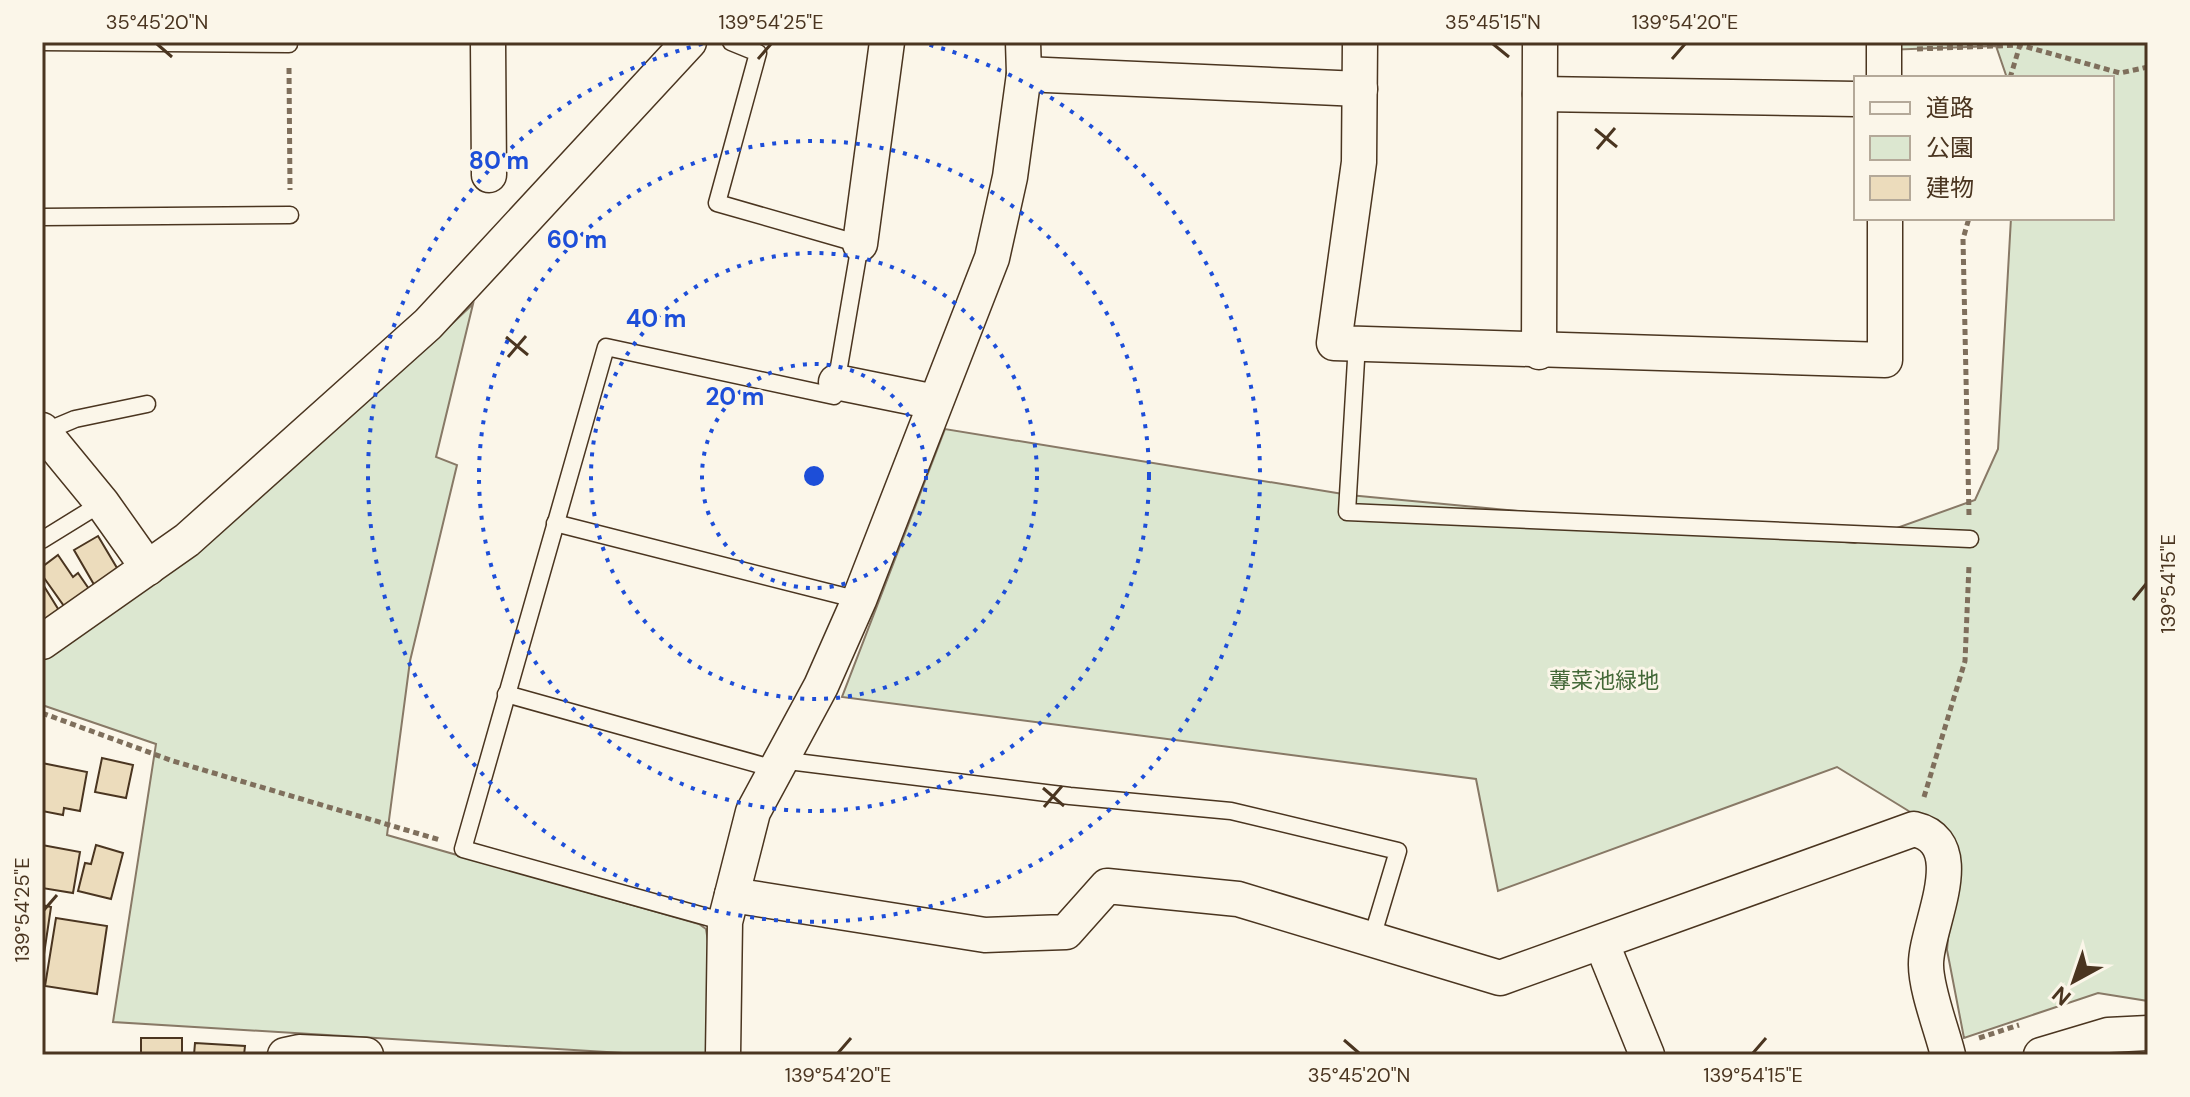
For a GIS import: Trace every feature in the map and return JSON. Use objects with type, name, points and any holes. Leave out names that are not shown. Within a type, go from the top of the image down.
[{"type":"street","points":[[488,42],[489,175]]},
{"type":"street","points":[[42,642],[187,540],[428,324],[689,42]]},
{"type":"street","points":[[860,244],[887,42]]},
{"type":"street","points":[[1360,42],[1359,162],[1334,343],[1539,352],[1885,360],[1885,220]]},
{"type":"street","points":[[1539,352],[1540,42]]},
{"type":"street","points":[[723,1055],[728,909],[753,812],[821,686],[859,600],[992,258],[1010,177],[1023,58],[1360,89]]},
{"type":"street","points":[[1540,94],[1854,99]]},
{"type":"street","points":[[836,382],[935,402]]},
{"type":"street","points":[[43,431],[102,503],[148,568]]},
{"type":"street","points":[[728,909],[985,935],[1066,932],[1107,886],[1131,886],[1238,899],[1500,978],[1602,944],[1914,829],[1929,832],[1939,843],[1944,868],[1926,965],[1948,1055]]},
{"type":"street","points":[[1602,944],[1647,1055]]},
{"type":"street","points":[[2041,1055],[2108,1035],[2148,1033]]},
{"type":"street","points":[[285,1055],[299,1052],[366,1055]]},
{"type":"lane","points":[[42,42],[289,44]]},
{"type":"lane","points":[[728,909],[463,849],[606,347],[834,396],[860,244],[717,203],[758,53],[731,42]]},
{"type":"lane","points":[[42,217],[290,215]]},
{"type":"lane","points":[[1357,343],[1347,512],[1970,539]]},
{"type":"lane","points":[[43,431],[75,419],[147,404]]},
{"type":"lane","points":[[42,540],[102,503]]},
{"type":"lane","points":[[555,523],[859,600]]},
{"type":"lane","points":[[506,694],[778,764],[1231,811],[1398,851],[1371,941]]},
{"type":"path","points":[[289,44],[290,215]]},
{"type":"path","points":[[2011,76],[2020,45]]},
{"type":"path","points":[[1884,57],[2020,45],[2120,73],[2148,67]]},
{"type":"path","points":[[42,713],[173,761],[463,849]]},
{"type":"green space","name":"蓴菜池緑地","points":[[1884,42],[2148,42],[2148,1001],[2098,993],[1964,1038],[1947,950],[1954,868],[1951,837],[1837,767],[1498,891],[1476,779],[842,697],[945,429],[1349,495],[1855,543],[1975,500],[1998,449],[2011,220],[2114,220],[2114,76],[2006,76],[1996,46],[1884,50]]},
{"type":"green space","points":[[473,304],[436,457],[457,465],[410,661],[387,835],[699,924],[706,929],[709,947],[710,1055],[656,1055],[113,1022],[156,744],[42,705],[42,659],[263,488],[370,398]]},
{"type":"building","points":[[98,536],[120,573],[96,588],[74,550]]},
{"type":"building","points":[[58,555],[73,577],[78,573],[89,589],[64,606],[42,575],[42,567]]},
{"type":"building","points":[[42,583],[60,612],[42,623]]},
{"type":"building","points":[[102,758],[133,765],[126,798],[95,792]]},
{"type":"building","points":[[42,763],[87,772],[80,811],[64,808],[63,815],[42,811]]},
{"type":"building","points":[[42,845],[80,852],[73,893],[42,888]]},
{"type":"building","points":[[96,845],[123,853],[111,899],[78,891],[85,863],[91,864]]},
{"type":"building","points":[[42,905],[51,907],[43,961],[42,960]]},
{"type":"building","points":[[56,918],[107,926],[97,994],[45,986]]},
{"type":"building","points":[[141,1038],[182,1038],[182,1055],[141,1055]]},
{"type":"building","points":[[195,1043],[245,1046],[244,1055],[194,1055]]}]
